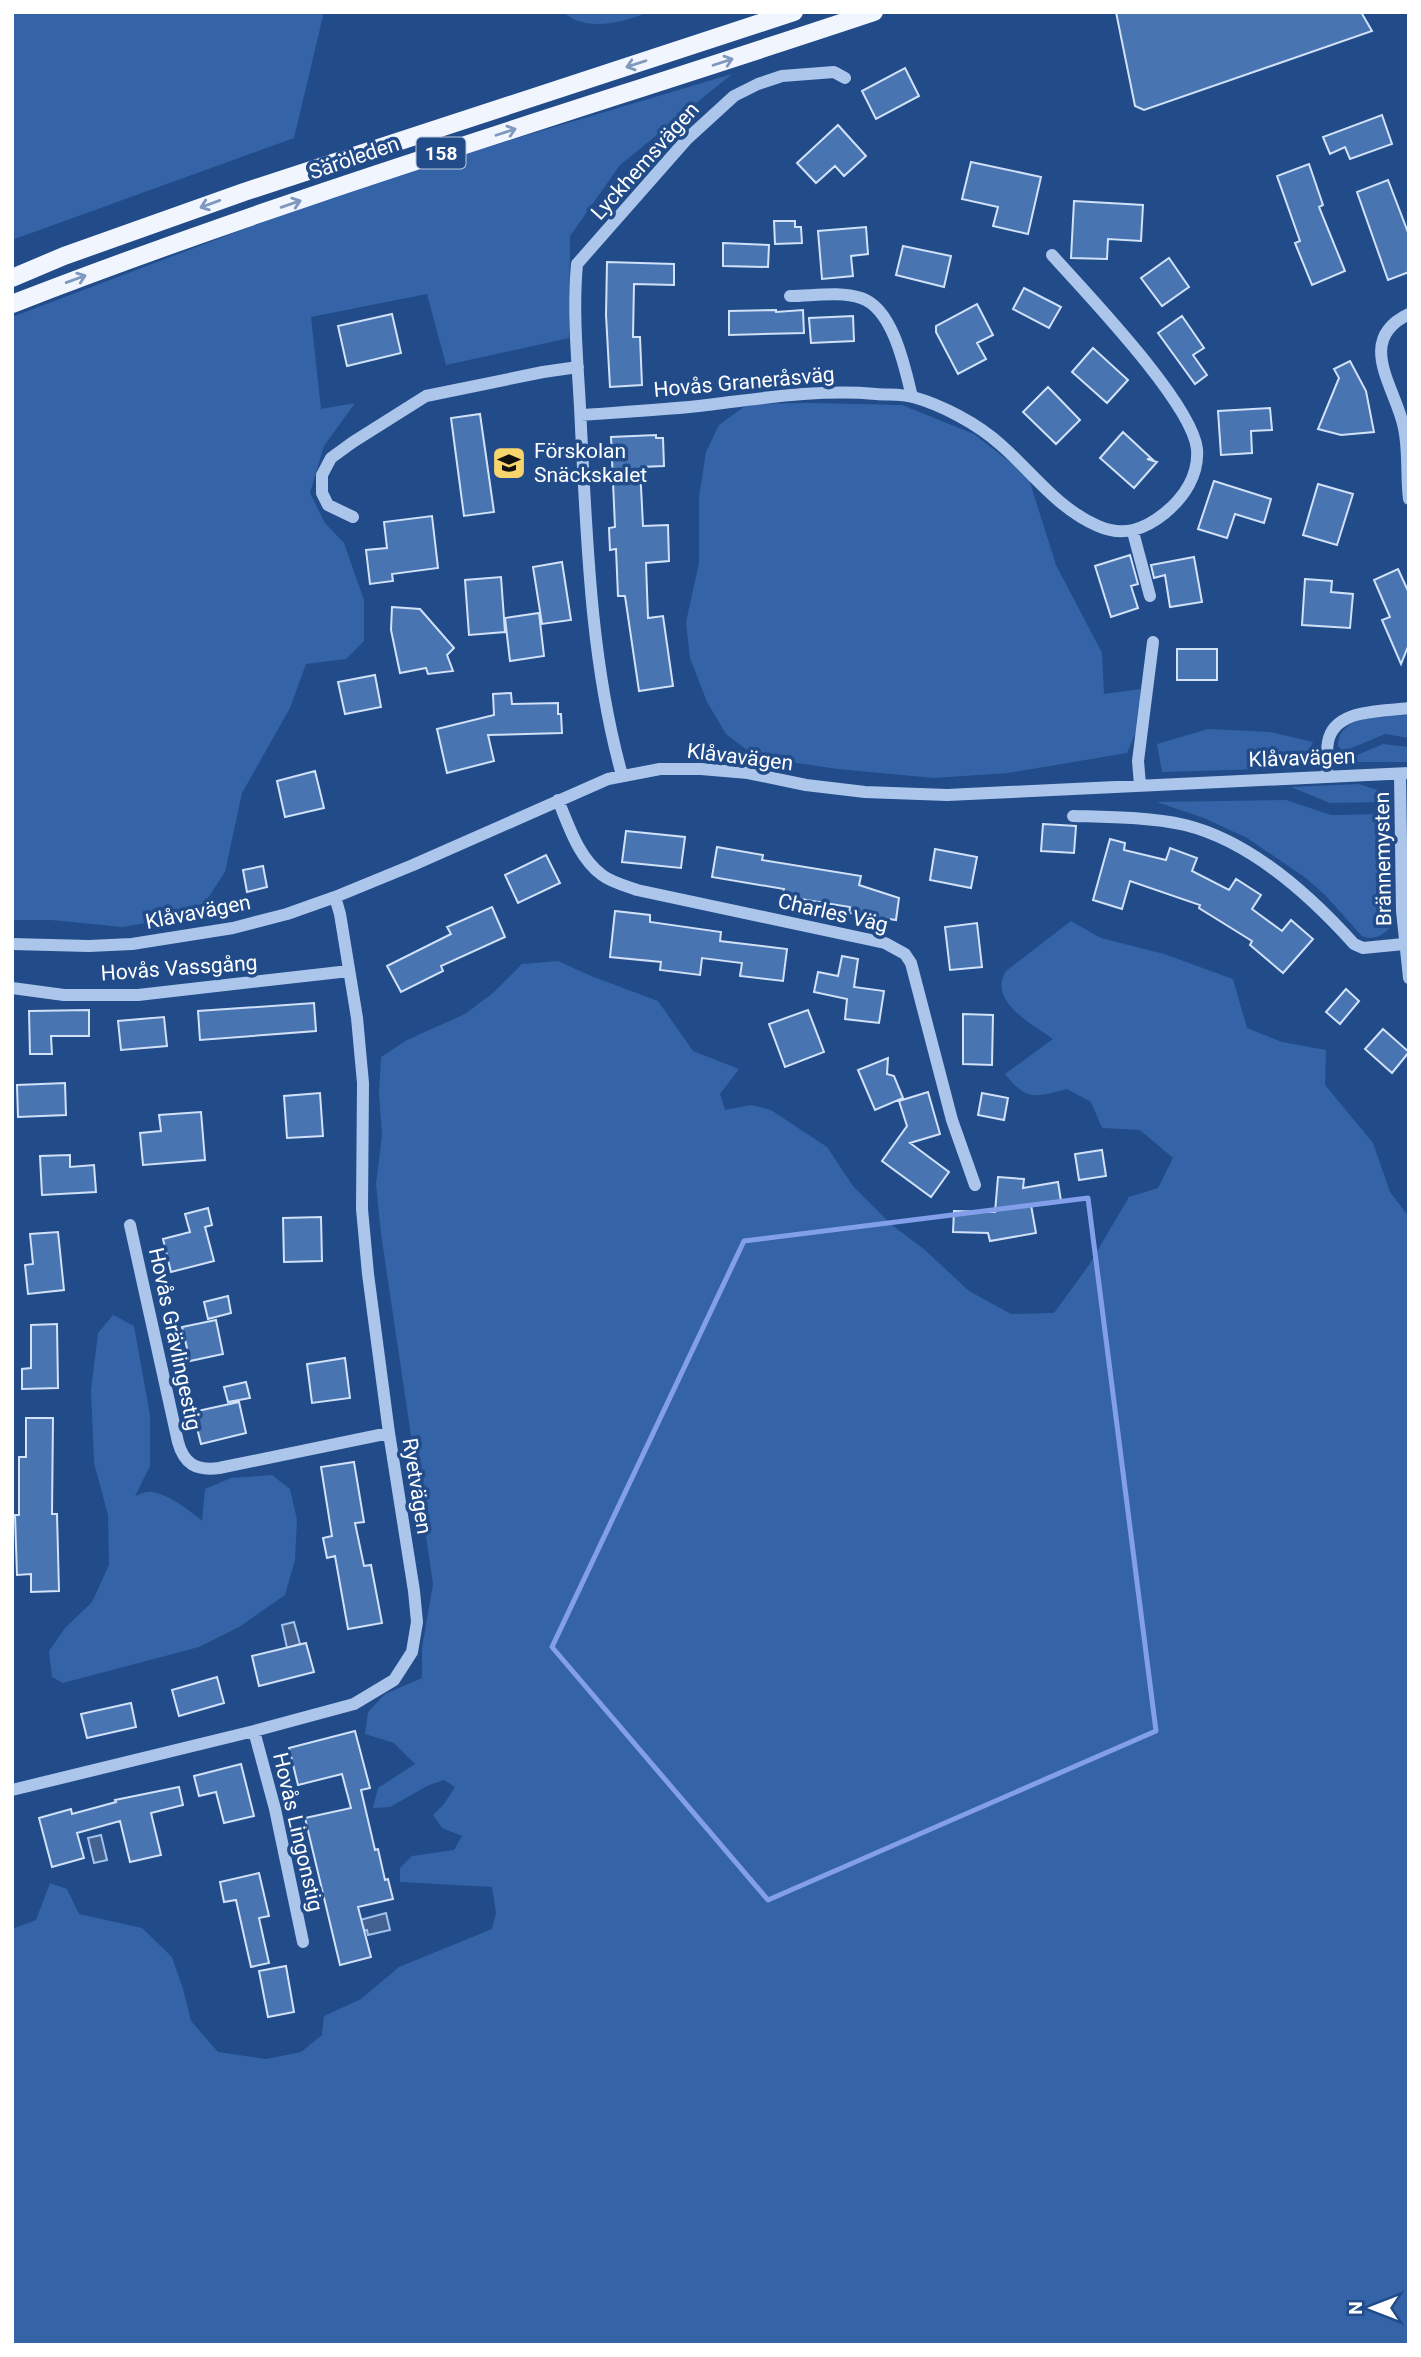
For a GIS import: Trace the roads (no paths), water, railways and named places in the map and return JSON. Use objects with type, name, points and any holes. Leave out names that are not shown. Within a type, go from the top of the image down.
[{"type":"main road","name":"Säröleden","points":[[12,278],[64,256],[244,192],[794,12]]},
{"type":"main road","name":"Säröleden","points":[[12,304],[177,243],[425,158],[874,12]]},
{"type":"street","name":"Lyckhemsvägen","points":[[622,775],[614,744],[599,653],[587,540],[578,367],[577,264],[687,139],[734,96],[782,76],[834,72],[845,78]]},
{"type":"street","points":[[1052,255],[1148,366],[1178,407],[1193,435],[1196,449],[1191,483],[1175,504],[1156,520],[1133,532],[1150,596]]},
{"type":"street","points":[[790,296],[851,295],[872,303],[881,311],[893,335],[904,363],[912,397]]},
{"type":"street","points":[[1409,314],[1385,333],[1380,348],[1384,370],[1404,428],[1409,499]]},
{"type":"street","points":[[353,517],[328,505],[322,493],[322,475],[331,458],[353,442],[426,396],[578,367]]},
{"type":"street","name":"Hovås Graneråsväg","points":[[581,415],[685,408],[811,392],[845,391],[912,397],[985,431],[1050,493],[1079,516],[1106,530],[1133,532]]},
{"type":"street","points":[[1140,785],[1138,761],[1153,642]]},
{"type":"street","points":[[1327,776],[1328,741],[1331,731],[1344,718],[1409,708]]},
{"type":"street","name":"Klåvavägen","points":[[12,944],[89,946],[173,939],[233,928],[287,914],[413,865],[558,800],[622,775],[660,769],[748,773],[807,785],[906,794],[1036,792],[1404,774]]},
{"type":"street","name":"Brännemysten","points":[[1404,774],[1404,944],[1409,978]]},
{"type":"street","name":"Charles Väg","points":[[558,800],[587,861],[603,877],[637,890],[884,943],[905,954],[911,963],[960,1148],[975,1185]]},
{"type":"street","name":"Brännemysten","points":[[1073,816],[1168,822],[1207,833],[1231,844],[1294,883],[1354,944],[1363,948],[1404,944]]},
{"type":"street","name":"Ryetvägen","points":[[12,1790],[345,1707],[374,1694],[394,1680],[412,1652],[417,1622],[414,1591],[389,1433],[362,1209],[363,1083],[357,1018],[335,897]]},
{"type":"street","name":"Hovås Vassgång","points":[[12,988],[64,995],[138,995],[349,971]]},
{"type":"street","name":"Hovås Grävlingestig","points":[[130,1225],[178,1442],[182,1456],[191,1465],[204,1470],[219,1468],[389,1433]]},
{"type":"street","name":"Hovås Lingonstig","points":[[254,1731],[275,1809],[303,1942]]},
{"type":"place","name":"Förskolan Snäckskalet","points":[[509,463]]}]
